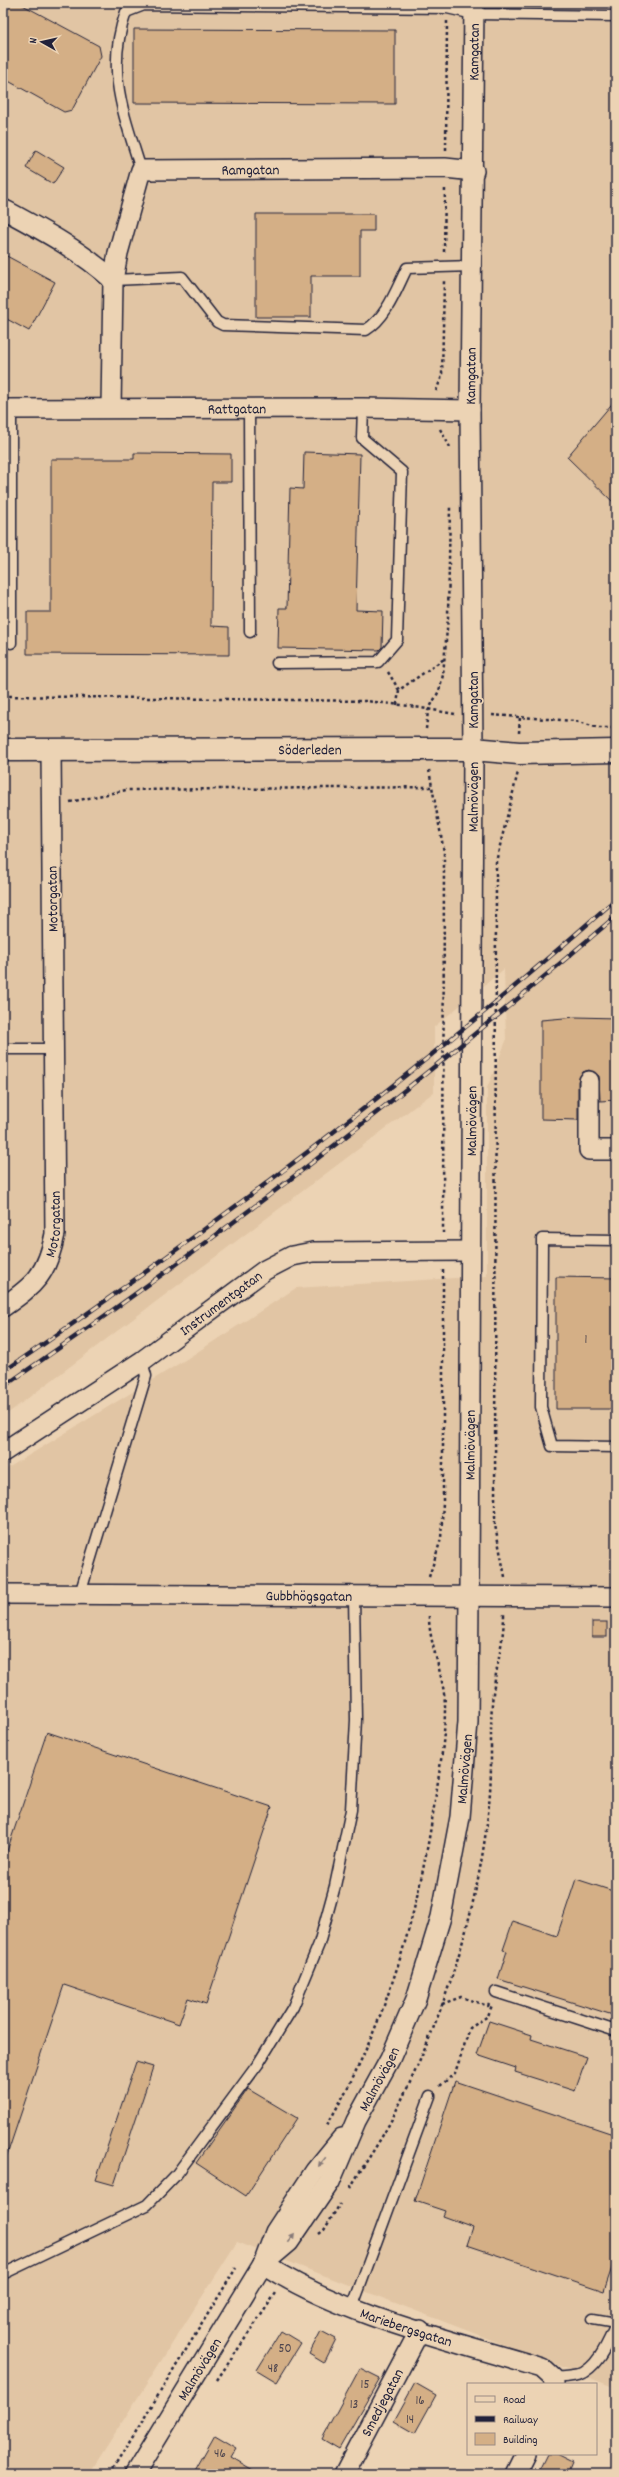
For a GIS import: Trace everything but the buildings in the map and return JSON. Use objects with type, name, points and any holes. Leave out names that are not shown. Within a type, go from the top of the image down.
[{"type":"street","name":"Kamgatan","points":[[473,749],[470,410],[474,171],[474,8]]},
{"type":"street","name":"Ramgatan","points":[[141,170],[445,168],[474,171]]},
{"type":"street","points":[[111,408],[113,280],[118,253],[141,170]]},
{"type":"street","points":[[3,209],[58,239],[92,261],[113,280]]},
{"type":"street","name":"Rattgatan","points":[[7,409],[363,408],[470,410]]},
{"type":"street","name":"Motorgatan","points":[[3,1307],[23,1293],[39,1278],[50,1260],[55,1234],[52,749]]},
{"type":"street","name":"Söderleden","points":[[3,750],[473,749],[519,753],[616,751]]},
{"type":"street","name":"Malmövägen","points":[[135,2474],[263,2264],[275,2232],[315,2171],[356,2122],[390,2059],[416,1999],[441,1917],[462,1801],[468,1722],[473,749]]},
{"type":"street","points":[[588,1081],[589,1150],[616,1150]]},
{"type":"street","name":"Instrumentgatan","points":[[3,1452],[142,1361],[265,1270],[292,1256],[313,1252],[470,1251]]},
{"type":"street","name":"Gubbhögsgatan","points":[[3,1594],[235,1596],[469,1595],[616,1597]]},
{"type":"street","name":"Mariebergsgatan","points":[[263,2264],[286,2279],[332,2302],[542,2368],[554,2381]]},
{"type":"street","name":"Smedjegatan","points":[[344,2474],[420,2330]]},
{"type":"street","points":[[516,2474],[526,2455]]},
{"type":"lane","points":[[141,170],[118,97],[116,58],[119,33],[126,12],[144,6],[474,8],[616,16]]},
{"type":"lane","points":[[113,280],[182,278],[217,322],[223,326],[366,330],[376,324],[383,315],[407,268],[472,266]]},
{"type":"lane","points":[[249,408],[250,632]]},
{"type":"lane","points":[[277,663],[378,662],[397,640],[402,472],[362,438],[363,408]]},
{"type":"lane","points":[[7,409],[11,644]]},
{"type":"lane","points":[[3,1049],[54,1049]]},
{"type":"lane","points":[[616,1240],[542,1239],[541,1407],[552,1446],[616,1447]]},
{"type":"lane","points":[[80,1594],[146,1376],[142,1361]]},
{"type":"lane","points":[[3,2274],[147,2205],[176,2175],[217,2120],[258,2064],[293,2007],[319,1944],[335,1886],[351,1810],[356,1720],[354,1595]]},
{"type":"lane","points":[[496,1992],[616,2031]]},
{"type":"lane","points":[[352,2308],[430,2096]]},
{"type":"lane","points":[[554,2381],[579,2374],[592,2366],[605,2348],[616,2324],[593,2319]]},
{"type":"path","points":[[447,8],[442,376],[436,392],[436,423],[447,438],[451,449]]},
{"type":"path","points":[[323,2131],[344,2095],[372,2036],[406,1942],[425,1865],[444,1739],[445,1705],[428,1617],[429,1572],[441,1539],[443,1502],[444,852],[431,787],[426,749],[428,711],[439,691],[448,618],[450,503]]},
{"type":"path","points":[[399,690],[444,659]]},
{"type":"path","points":[[378,662],[392,676],[399,690],[397,705]]},
{"type":"path","points":[[3,696],[366,701],[447,714],[520,716],[575,721],[598,728],[616,728]]},
{"type":"path","points":[[347,2192],[395,2113],[441,2004],[467,1920],[485,1834],[490,1792],[492,1703],[504,1627],[506,1572],[495,1525],[496,862],[518,773],[520,716]]},
{"type":"path","points":[[52,807],[126,790],[431,787]]},
{"type":"path","points":[[441,2004],[461,1997],[488,2006],[496,1992]]},
{"type":"path","points":[[430,2096],[455,2073],[470,2028],[488,2016],[496,1992]]},
{"type":"path","points":[[315,2237],[324,2230],[343,2199]]},
{"type":"path","points":[[110,2474],[238,2265]]},
{"type":"path","points":[[216,2381],[286,2279]]},
{"type":"shaded area","points":[[3,3],[616,3],[616,2388],[237,2242],[89,2474],[3,2474],[3,1471],[185,1360],[296,1288],[487,1276],[487,1088],[506,1041],[504,969],[434,1027],[434,1092],[3,1417]]},
{"type":"railway","points":[[3,1372],[162,1261],[317,1145],[469,1025],[616,899]]},
{"type":"railway","points":[[3,1387],[161,1275],[316,1160],[467,1040],[616,916]]}]
